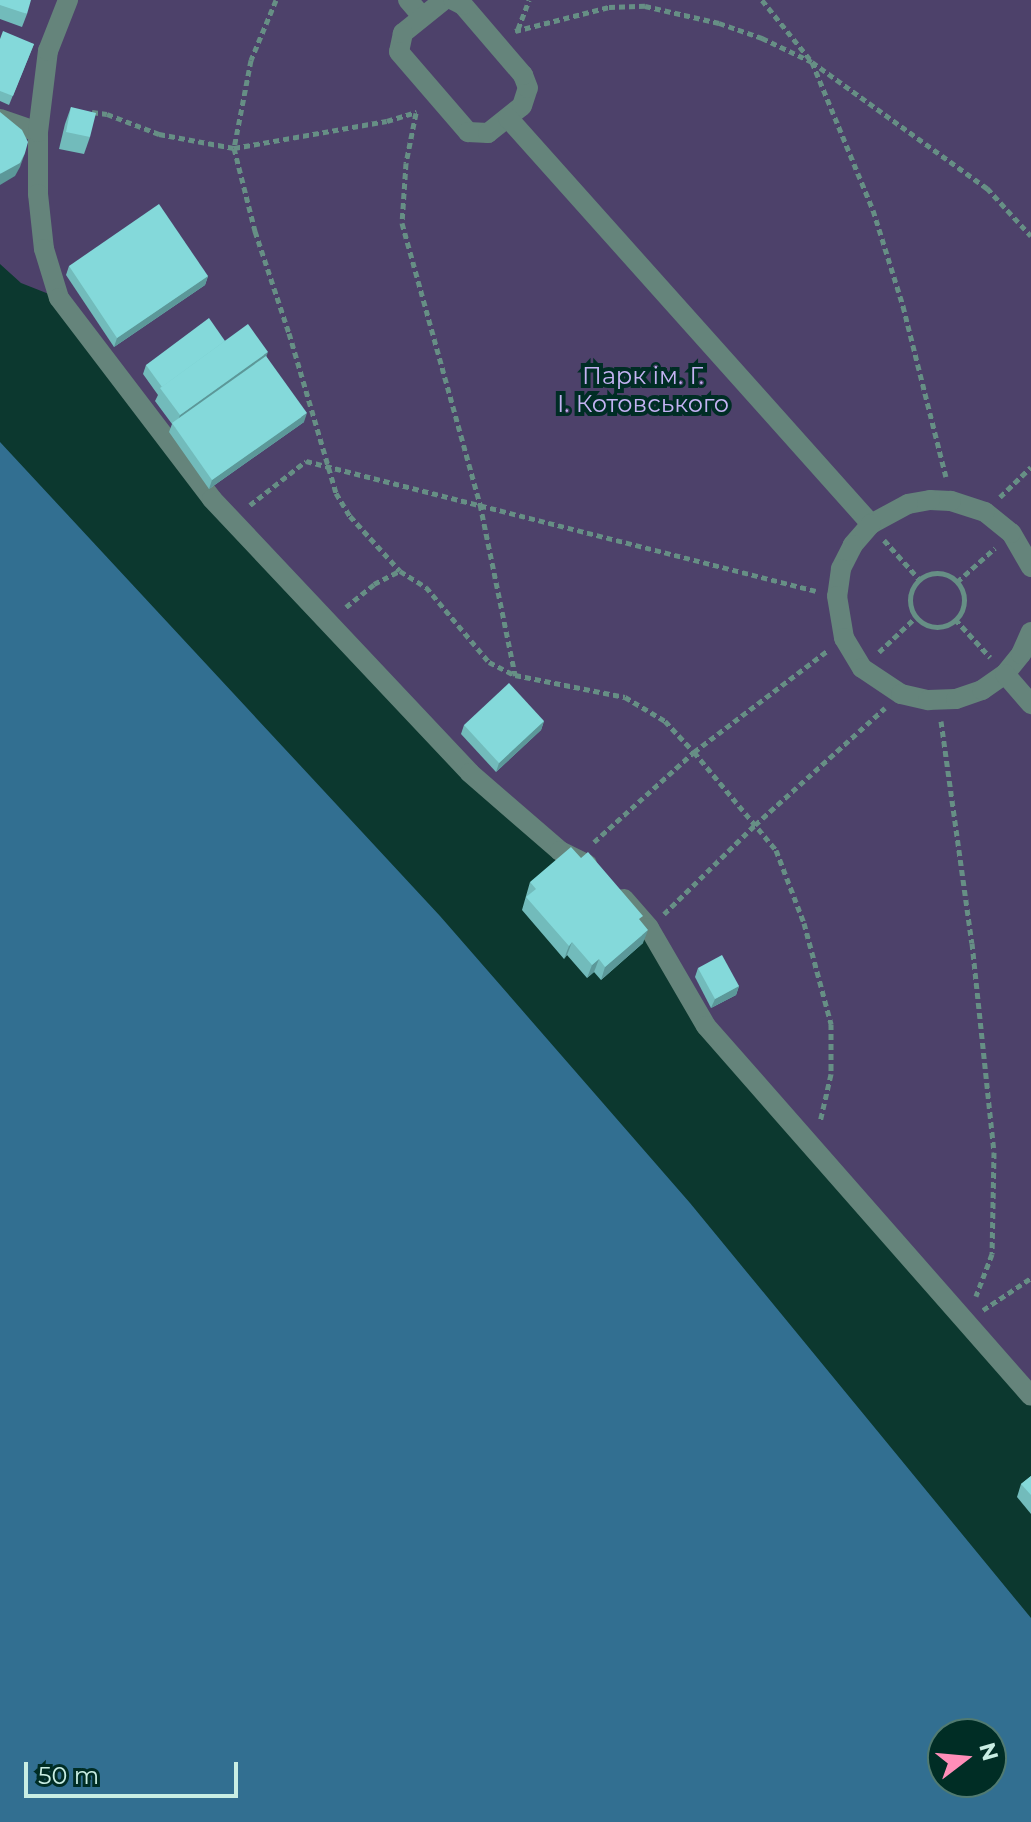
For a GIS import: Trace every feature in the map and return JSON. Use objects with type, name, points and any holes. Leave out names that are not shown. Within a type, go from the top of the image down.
[{"type":"street","points":[[68,0],[48,51],[38,132],[38,194],[44,249],[59,298],[231,520],[326,622],[470,773],[560,851],[598,870],[649,928],[706,1026],[1031,1396]]},
{"type":"street","points":[[408,0],[422,16]]},
{"type":"street","points":[[444,0],[400,38],[402,58],[468,132],[488,133],[526,101],[527,81],[463,5],[453,0]]},
{"type":"street","points":[[508,118],[871,524]]},
{"type":"street","points":[[0,119],[38,132]]},
{"type":"street","points":[[1031,567],[1011,533],[985,512],[951,501],[908,504],[871,524],[853,545],[841,569],[837,596],[844,638],[862,668],[880,683],[901,694],[938,700],[956,699],[982,690],[1005,674],[1021,654],[1031,632]]},
{"type":"street","points":[[1005,674],[1031,704]]},
{"type":"path","points":[[276,0],[251,60],[234,148],[255,231],[336,493],[350,516],[400,571],[426,587],[489,662],[515,675],[625,697],[665,721],[776,850],[820,977],[831,1024],[831,1074],[811,1149]]},
{"type":"path","points":[[529,0],[518,29],[609,7],[645,6],[719,23],[812,62],[987,188],[1031,236]]},
{"type":"path","points":[[762,0],[812,62],[873,210],[903,306],[951,501]]},
{"type":"path","points":[[88,112],[107,114],[159,134],[234,148],[416,113],[406,163],[402,223],[480,504],[515,675]]},
{"type":"path","points":[[231,520],[306,461],[837,596]]},
{"type":"path","points":[[985,512],[1031,467]]},
{"type":"path","points":[[871,524],[919,579]]},
{"type":"path","points":[[957,582],[1011,533]]},
{"type":"path","points":[[326,622],[374,584],[400,571]]},
{"type":"path","points":[[943,573],[957,582],[964,597],[955,619],[935,627],[916,617],[910,602],[919,579],[943,573]]},
{"type":"path","points":[[862,668],[916,617]]},
{"type":"path","points":[[955,619],[1005,674]]},
{"type":"path","points":[[576,858],[694,752],[844,638]]},
{"type":"path","points":[[649,928],[755,825],[901,694]]},
{"type":"path","points":[[938,700],[972,943],[994,1152],[992,1254],[966,1321]]},
{"type":"path","points":[[966,1321],[1031,1278]]},
{"type":"green space","name":"Парк ім. Г. І. Котовського","points":[[0,0],[1031,0],[1031,1399],[706,1026],[649,928],[560,851],[231,520],[59,298],[21,283],[0,264]]},
{"type":"water","points":[[0,442],[440,916],[690,1203],[1031,1618],[1031,1822],[0,1822]]},
{"type":"building","points":[[0,0],[31,0],[27,14],[0,5]]},
{"type":"building","points":[[3,31],[34,44],[13,96],[0,91],[0,39]]},
{"type":"building","points":[[71,107],[96,113],[90,137],[66,132]]},
{"type":"building","points":[[0,112],[22,130],[28,142],[20,163],[0,174]]},
{"type":"building","points":[[159,204],[208,276],[117,338],[69,266]]},
{"type":"building","points":[[209,318],[225,341],[162,387],[146,365]]},
{"type":"building","points":[[248,324],[268,352],[180,415],[160,388]]},
{"type":"building","points":[[266,356],[307,413],[212,480],[172,423]]},
{"type":"building","points":[[509,683],[544,721],[499,763],[464,725]]},
{"type":"building","points":[[571,847],[581,858],[588,852],[643,916],[639,919],[648,930],[605,967],[599,959],[592,965],[572,942],[569,946],[526,897],[536,889],[530,882]]},
{"type":"building","points":[[722,955],[739,986],[715,999],[698,968]]},
{"type":"building","points":[[1031,1476],[1031,1495],[1021,1484]]}]
